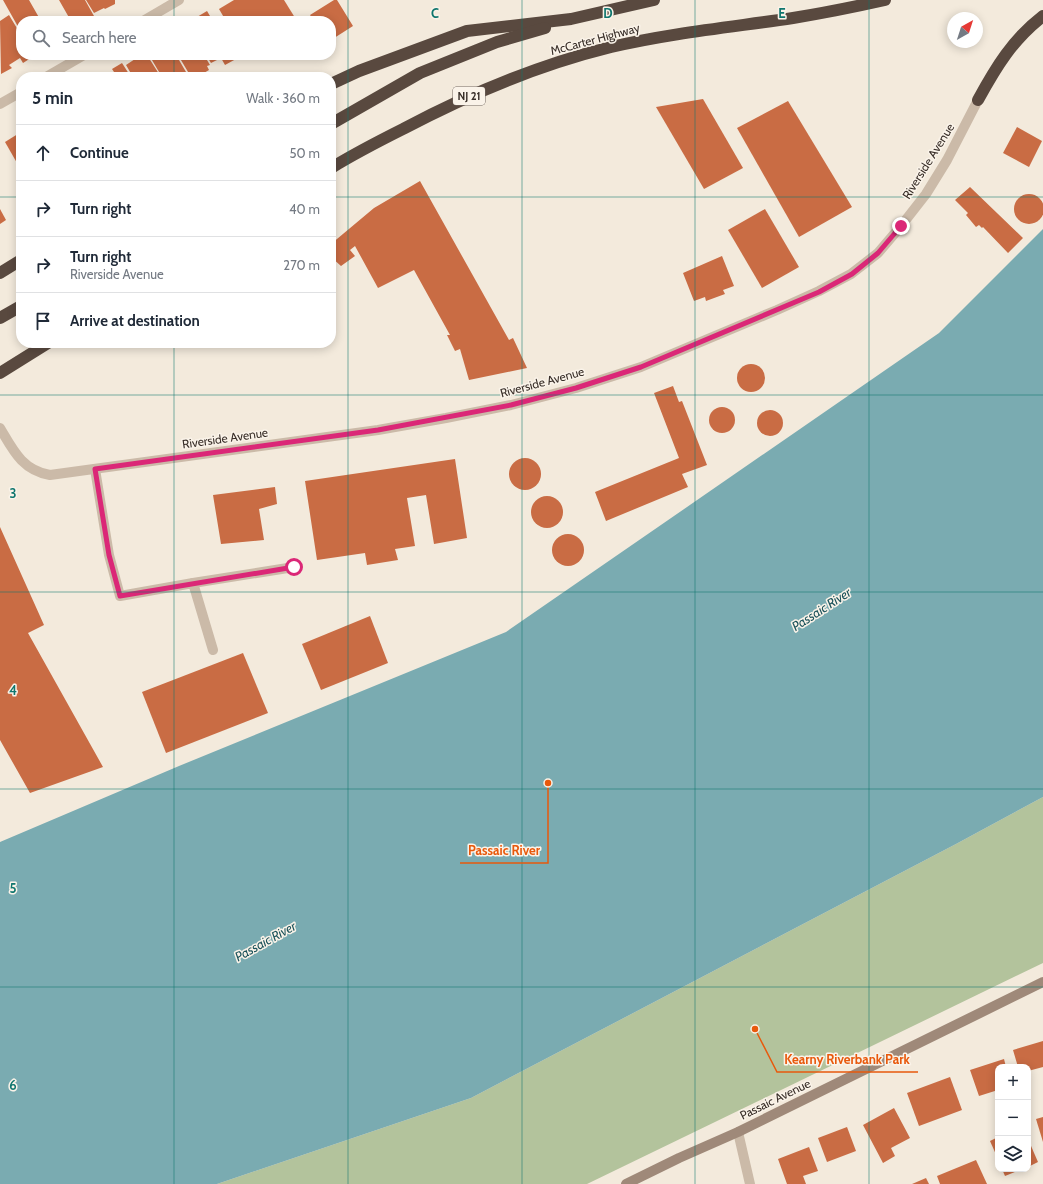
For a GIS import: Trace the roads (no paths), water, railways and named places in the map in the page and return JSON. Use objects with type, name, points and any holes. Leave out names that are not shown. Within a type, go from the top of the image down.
[{"type":"highway","points":[[336,82],[359,71],[467,30],[571,20],[654,0]]},
{"type":"highway","name":"McCarter Highway","points":[[336,165],[438,110],[496,84],[555,64],[610,48],[673,35],[793,18],[851,8],[885,0]]},
{"type":"highway","points":[[978,100],[992,74],[1012,45],[1043,16]]},
{"type":"highway","name":"McCarter Highway","points":[[336,121],[420,73],[497,42],[571,20]]},
{"type":"highway","points":[[0,273],[16,263]]},
{"type":"highway","points":[[0,318],[16,309]]},
{"type":"highway","points":[[1,372],[40,348]]},
{"type":"main road","name":"Passaic Avenue","points":[[626,1184],[679,1158],[738,1132],[1043,982]]},
{"type":"street","points":[[151,16],[178,0]]},
{"type":"street","points":[[55,72],[75,60]]},
{"type":"street","points":[[0,104],[16,95]]},
{"type":"street","name":"Riverside Avenue","points":[[0,428],[14,452],[29,468],[40,473],[50,475],[378,430],[504,407],[576,388],[641,367],[819,292],[852,274],[878,253],[926,194],[947,160],[978,100]]},
{"type":"street","points":[[95,469],[109,555],[120,596],[294,567]]},
{"type":"street","points":[[193,583],[213,650]]},
{"type":"street","points":[[738,1132],[750,1184]]},
{"type":"water","points":[[1043,229],[1043,797],[471,1098],[217,1184],[0,1184],[0,842],[179,766],[506,632],[939,333]]},
{"type":"place","name":"Passaic River","points":[[548,783]]},
{"type":"place","name":"Kearny Riverbank Park","points":[[755,1029]]}]
